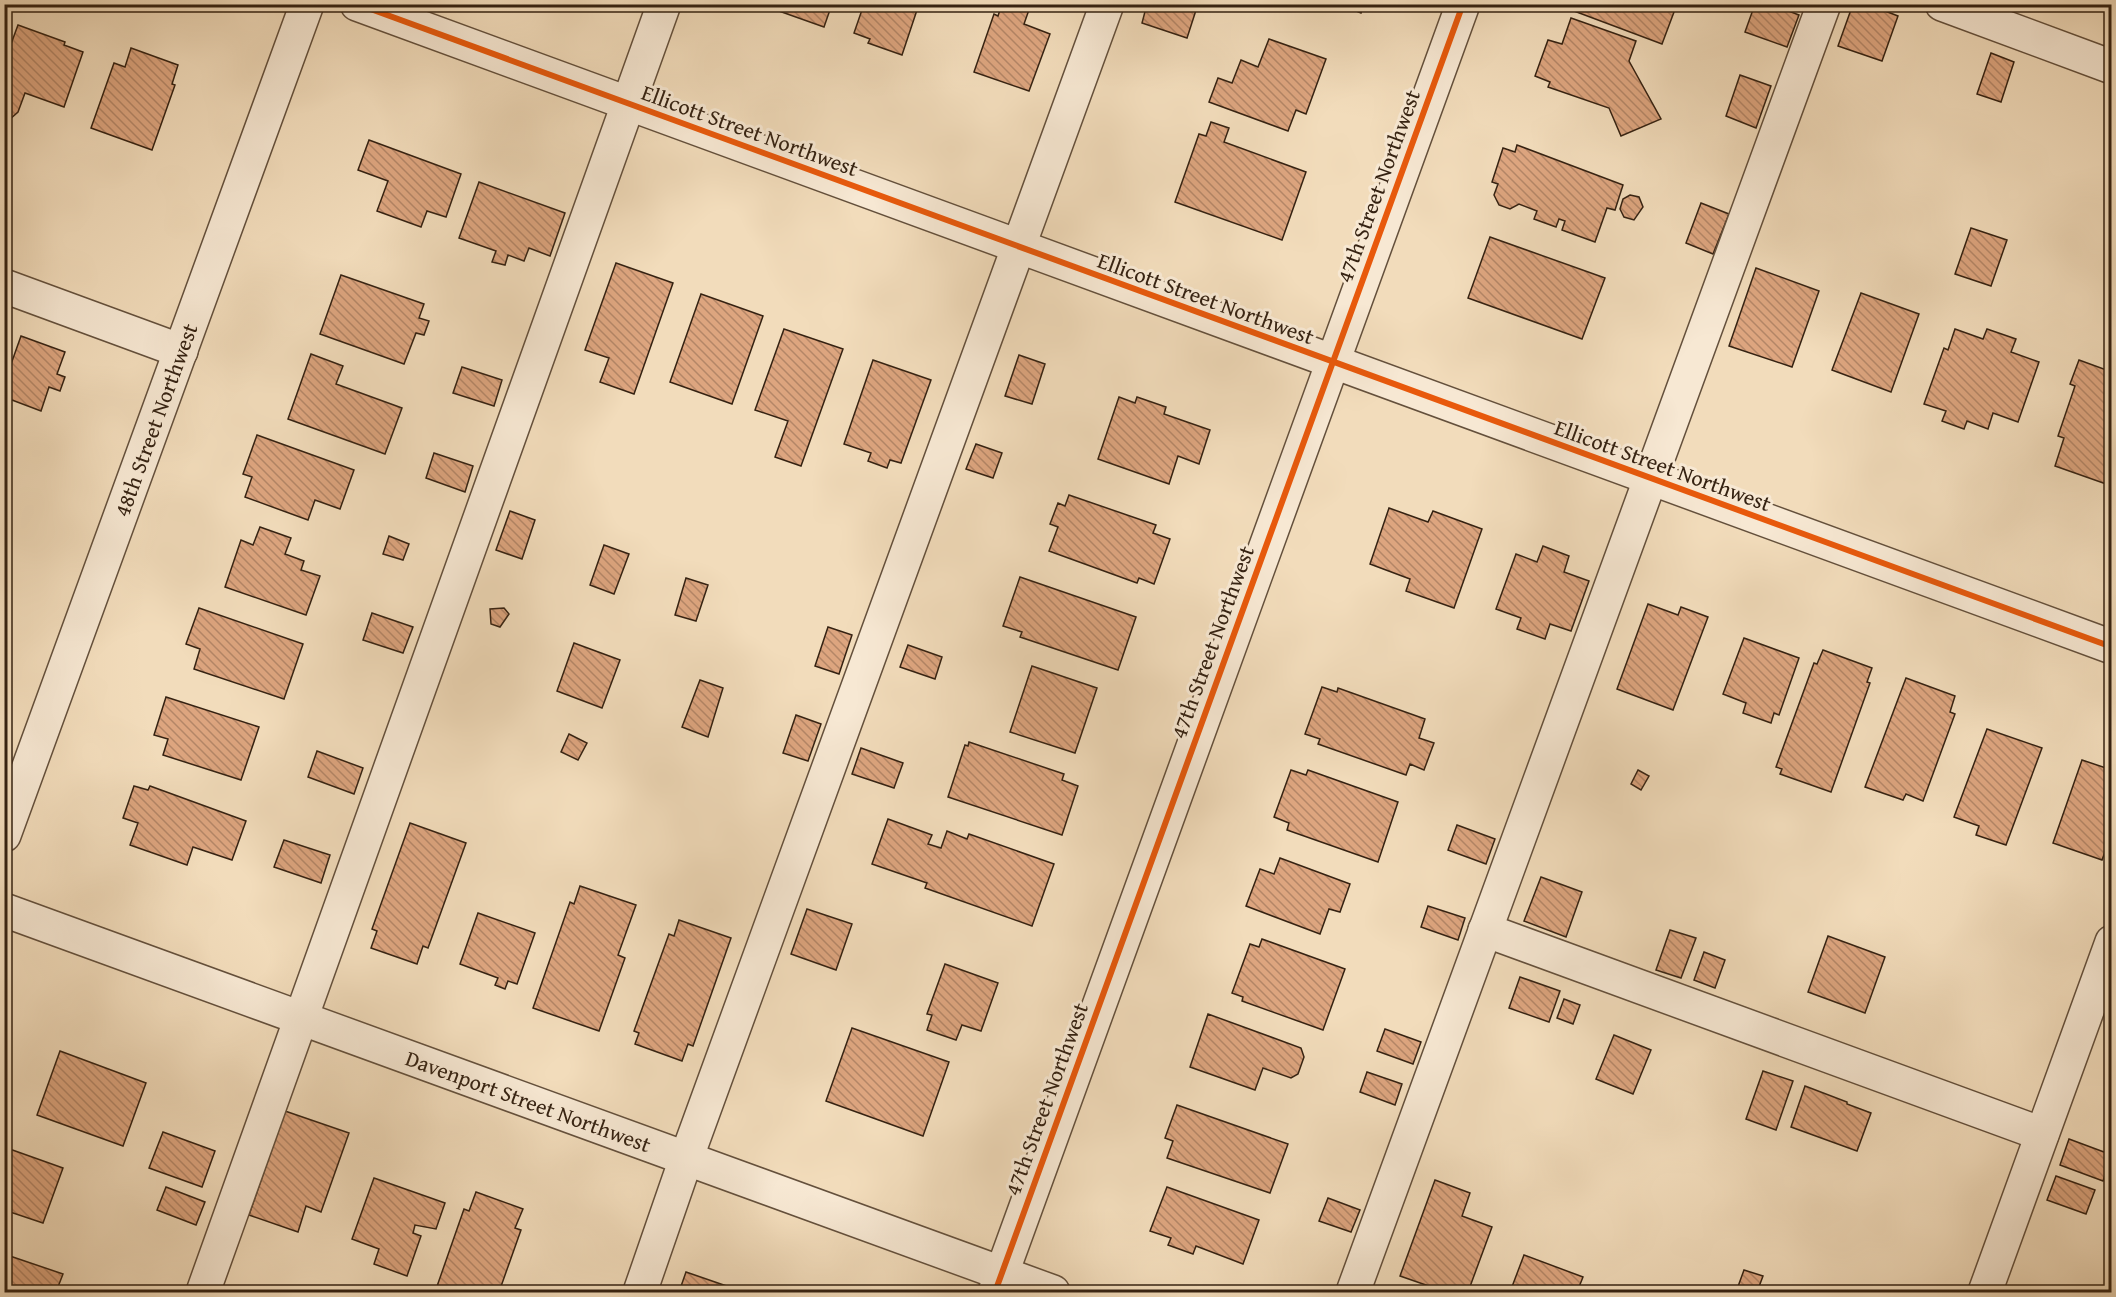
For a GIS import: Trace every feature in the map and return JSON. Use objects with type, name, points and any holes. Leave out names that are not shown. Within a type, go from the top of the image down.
[{"type":"street","name":"48th Street Northwest","points":[[4,835],[307,4]]},
{"type":"street","name":"Ellicott Street Northwest","points":[[357,4],[2112,647]]},
{"type":"street","points":[[203,1293],[664,4]]},
{"type":"street","points":[[640,1293],[686,1159],[1020,248],[1107,4]]},
{"type":"street","name":"47th Street Northwest","points":[[998,1283],[1463,4]]},
{"type":"street","points":[[1353,1293],[1824,4]]},
{"type":"street","points":[[1942,4],[2112,67]]},
{"type":"street","points":[[4,286],[181,351]]},
{"type":"street","name":"Davenport Street Northwest","points":[[4,910],[686,1159],[998,1283],[1053,1293]]},
{"type":"street","points":[[1485,930],[2042,1134]]},
{"type":"street","points":[[1985,1293],[2112,942]]},
{"type":"building","points":[[777,4],[832,4],[824,27],[776,10]]},
{"type":"building","points":[[864,4],[919,4],[902,55],[868,43],[870,39],[854,33]]},
{"type":"building","points":[[1002,4],[1031,4],[1024,24],[1050,34],[1029,91],[974,72],[994,14],[998,16]]},
{"type":"building","points":[[1147,4],[1198,4],[1187,38],[1142,23]]},
{"type":"building","points":[[1339,4],[1364,4],[1361,13]]},
{"type":"building","points":[[1567,4],[1677,4],[1662,44],[1566,8]]},
{"type":"building","points":[[1755,4],[1770,4],[1799,15],[1787,47],[1745,32]]},
{"type":"building","points":[[1853,4],[1867,4],[1898,16],[1882,61],[1838,46]]},
{"type":"building","points":[[1571,18],[1636,41],[1629,61],[1661,119],[1621,136],[1609,108],[1548,87],[1550,82],[1535,76],[1548,40],[1562,44]]},
{"type":"building","points":[[18,25],[65,42],[64,45],[83,52],[64,107],[25,93],[18,112],[9,120],[4,119],[4,63]]},
{"type":"building","points":[[1269,39],[1326,59],[1306,114],[1296,110],[1288,131],[1209,102],[1218,78],[1232,83],[1241,60],[1258,67]]},
{"type":"building","points":[[131,48],[178,65],[172,84],[175,85],[152,150],[91,128],[114,63],[125,67]]},
{"type":"building","points":[[1991,53],[2014,62],[2001,102],[1977,94]]},
{"type":"building","points":[[1740,75],[1771,86],[1756,128],[1726,116]]},
{"type":"building","points":[[1211,122],[1229,128],[1224,142],[1306,172],[1282,240],[1175,202],[1199,134],[1206,136]]},
{"type":"building","points":[[369,140],[461,174],[446,217],[427,211],[421,227],[377,211],[388,181],[358,170]]},
{"type":"building","points":[[1517,145],[1623,185],[1615,210],[1607,208],[1595,242],[1562,230],[1565,221],[1559,219],[1556,227],[1534,219],[1537,211],[1519,204],[1510,209],[1499,205],[1494,195],[1498,184],[1492,182],[1503,148],[1515,152]]},
{"type":"building","points":[[479,182],[565,213],[550,256],[529,248],[524,261],[508,255],[505,265],[492,262],[496,251],[459,238]]},
{"type":"building","points":[[1630,195],[1639,197],[1643,207],[1634,220],[1624,217],[1620,209],[1623,199]]},
{"type":"building","points":[[1701,203],[1729,214],[1713,254],[1686,243]]},
{"type":"building","points":[[1971,228],[2007,240],[1991,286],[1955,274]]},
{"type":"building","points":[[1490,237],[1605,278],[1582,339],[1468,298]]},
{"type":"building","points":[[616,263],[673,283],[634,394],[600,382],[609,358],[585,350]]},
{"type":"building","points":[[1756,268],[1819,291],[1792,367],[1729,346]]},
{"type":"building","points":[[341,275],[424,304],[419,318],[429,321],[424,335],[416,333],[404,364],[320,334]]},
{"type":"building","points":[[1861,293],[1919,314],[1891,392],[1832,370]]},
{"type":"building","points":[[701,294],[763,316],[732,404],[670,382]]},
{"type":"building","points":[[784,329],[843,349],[801,466],[775,457],[788,421],[755,410]]},
{"type":"building","points":[[1955,329],[1983,339],[1987,329],[2016,339],[2011,352],[2039,362],[2018,422],[1993,413],[1988,429],[1967,421],[1964,429],[1942,421],[1946,411],[1924,404],[1944,348],[1948,350]]},
{"type":"building","points":[[21,336],[65,352],[57,374],[65,377],[60,391],[49,387],[41,411],[4,397],[8,382],[5,381]]},
{"type":"building","points":[[311,354],[343,366],[336,384],[402,408],[385,454],[288,419]]},
{"type":"building","points":[[1019,355],[1045,364],[1032,404],[1005,396]]},
{"type":"building","points":[[873,360],[931,380],[901,463],[890,460],[887,468],[868,461],[871,453],[844,444]]},
{"type":"building","points":[[2079,360],[2112,372],[2112,477],[2109,485],[2055,466],[2064,438],[2058,436],[2075,386],[2070,384]]},
{"type":"building","points":[[462,367],[502,380],[494,406],[453,393]]},
{"type":"building","points":[[1119,397],[1135,403],[1137,397],[1166,407],[1164,414],[1210,430],[1199,464],[1178,456],[1169,484],[1098,459]]},
{"type":"building","points":[[257,435],[354,470],[340,509],[315,500],[308,520],[245,497],[252,477],[243,474]]},
{"type":"building","points":[[976,444],[1002,453],[993,478],[966,469]]},
{"type":"building","points":[[434,453],[473,466],[465,492],[426,478]]},
{"type":"building","points":[[1069,495],[1156,525],[1153,533],[1170,539],[1154,584],[1139,578],[1137,583],[1049,551],[1058,527],[1050,524],[1058,503],[1065,506]]},
{"type":"building","points":[[1389,508],[1428,522],[1433,511],[1482,529],[1454,608],[1406,591],[1410,579],[1370,564]]},
{"type":"building","points":[[510,511],[535,520],[522,559],[496,550]]},
{"type":"building","points":[[260,527],[291,538],[285,554],[304,561],[301,570],[320,576],[306,615],[225,587],[241,540],[253,545]]},
{"type":"building","points":[[389,536],[409,544],[403,560],[383,554]]},
{"type":"building","points":[[604,545],[629,554],[614,594],[590,585]]},
{"type":"building","points":[[1543,546],[1569,556],[1564,572],[1589,581],[1571,631],[1550,624],[1545,639],[1517,629],[1521,618],[1496,609],[1516,554],[1537,562]]},
{"type":"building","points":[[1020,577],[1136,617],[1118,670],[1020,637],[1022,632],[1003,626]]},
{"type":"building","points":[[686,578],[708,585],[696,621],[675,615]]},
{"type":"building","points":[[1648,604],[1678,615],[1681,607],[1708,617],[1673,710],[1617,689]]},
{"type":"building","points":[[199,608],[303,644],[284,699],[194,669],[200,649],[186,644]]},
{"type":"building","points":[[504,608],[509,614],[500,627],[491,624],[490,609]]},
{"type":"building","points":[[372,613],[413,627],[403,653],[363,640]]},
{"type":"building","points":[[828,627],[852,635],[839,674],[815,666]]},
{"type":"building","points":[[1744,638],[1799,658],[1779,715],[1774,713],[1771,723],[1743,713],[1746,703],[1723,694]]},
{"type":"building","points":[[574,643],[620,660],[602,708],[557,691]]},
{"type":"building","points":[[908,645],[942,657],[935,679],[900,667]]},
{"type":"building","points":[[1823,650],[1872,668],[1867,682],[1870,683],[1831,792],[1780,774],[1782,769],[1776,767],[1814,663],[1817,664]]},
{"type":"building","points":[[1032,666],[1097,688],[1075,753],[1010,732]]},
{"type":"building","points":[[1906,678],[1955,696],[1950,712],[1955,714],[1923,801],[1906,794],[1903,800],[1865,787]]},
{"type":"building","points":[[700,680],[723,688],[708,737],[682,727]]},
{"type":"building","points":[[1322,687],[1337,692],[1338,688],[1425,719],[1419,738],[1434,743],[1424,770],[1410,764],[1406,775],[1318,744],[1320,739],[1305,734]]},
{"type":"building","points":[[166,697],[259,727],[241,780],[163,755],[168,739],[154,735]]},
{"type":"building","points":[[796,715],[821,724],[808,761],[783,753]]},
{"type":"building","points":[[1987,729],[2042,748],[2006,845],[1976,835],[1979,826],[1954,817]]},
{"type":"building","points":[[569,734],[587,743],[578,760],[561,752]]},
{"type":"building","points":[[969,742],[1064,774],[1062,780],[1078,786],[1062,835],[948,797],[965,745],[968,746]]},
{"type":"building","points":[[861,748],[903,763],[894,788],[852,774]]},
{"type":"building","points":[[317,751],[363,768],[354,794],[308,777]]},
{"type":"building","points":[[2082,760],[2112,770],[2112,833],[2102,860],[2053,843]]},
{"type":"building","points":[[1291,770],[1306,775],[1308,770],[1398,802],[1378,862],[1287,830],[1289,823],[1274,817]]},
{"type":"building","points":[[1638,770],[1649,776],[1641,790],[1631,784]]},
{"type":"building","points":[[134,786],[148,790],[150,786],[246,821],[232,860],[193,847],[187,865],[130,845],[138,823],[123,818]]},
{"type":"building","points":[[888,819],[932,835],[928,844],[941,848],[947,831],[967,839],[969,834],[1054,864],[1032,926],[925,888],[927,883],[872,864]]},
{"type":"building","points":[[410,823],[466,843],[428,948],[423,946],[417,964],[371,948],[377,931],[372,929]]},
{"type":"building","points":[[1457,825],[1495,839],[1486,864],[1448,850]]},
{"type":"building","points":[[284,840],[330,855],[321,883],[274,867]]},
{"type":"building","points":[[1280,858],[1350,884],[1340,912],[1329,909],[1320,934],[1246,906],[1260,869],[1274,874]]},
{"type":"building","points":[[1541,877],[1582,892],[1566,937],[1524,921]]},
{"type":"building","points":[[580,886],[636,905],[618,955],[625,958],[599,1031],[533,1008],[570,902],[574,904]]},
{"type":"building","points":[[1428,906],[1465,918],[1458,940],[1421,927]]},
{"type":"building","points":[[807,909],[852,924],[836,970],[791,954]]},
{"type":"building","points":[[478,913],[535,933],[517,984],[508,981],[505,989],[495,985],[498,978],[460,964]]},
{"type":"building","points":[[679,920],[731,938],[693,1046],[688,1044],[682,1061],[635,1044],[639,1033],[634,1031],[669,934],[674,936]]},
{"type":"building","points":[[1670,930],[1696,938],[1681,978],[1656,970]]},
{"type":"building","points":[[1828,936],[1885,957],[1865,1013],[1808,992]]},
{"type":"building","points":[[1262,939],[1345,969],[1323,1030],[1242,1001],[1243,997],[1232,993],[1250,944],[1259,947]]},
{"type":"building","points":[[1704,952],[1725,960],[1715,988],[1694,980]]},
{"type":"building","points":[[945,964],[998,983],[981,1031],[962,1025],[956,1040],[927,1030],[932,1015],[927,1014]]},
{"type":"building","points":[[1520,977],[1560,991],[1549,1022],[1509,1008]]},
{"type":"building","points":[[1564,999],[1580,1005],[1573,1024],[1557,1018]]},
{"type":"building","points":[[1208,1014],[1301,1048],[1304,1057],[1298,1074],[1291,1078],[1263,1068],[1255,1090],[1190,1067]]},
{"type":"building","points":[[852,1028],[949,1062],[923,1136],[826,1101]]},
{"type":"building","points":[[1385,1029],[1421,1042],[1413,1064],[1377,1051]]},
{"type":"building","points":[[1614,1035],[1651,1050],[1633,1094],[1596,1079]]},
{"type":"building","points":[[60,1051],[146,1083],[123,1146],[37,1115]]},
{"type":"building","points":[[1763,1071],[1793,1081],[1776,1130],[1746,1119]]},
{"type":"building","points":[[1367,1072],[1402,1084],[1395,1105],[1360,1092]]},
{"type":"building","points":[[1805,1086],[1871,1113],[1857,1151],[1791,1127]]},
{"type":"building","points":[[1177,1105],[1288,1144],[1270,1193],[1167,1158],[1173,1141],[1165,1138]]},
{"type":"building","points":[[285,1111],[349,1133],[321,1212],[306,1206],[298,1232],[249,1215]]},
{"type":"building","points":[[163,1132],[215,1151],[202,1187],[149,1168]]},
{"type":"building","points":[[2069,1139],[2112,1155],[2103,1181],[2060,1165]]},
{"type":"building","points":[[4,1147],[63,1168],[43,1223],[4,1210]]},
{"type":"building","points":[[2056,1176],[2095,1190],[2086,1214],[2047,1200]]},
{"type":"building","points":[[374,1178],[445,1203],[436,1229],[415,1225],[413,1233],[421,1236],[407,1276],[374,1264],[379,1249],[352,1239]]},
{"type":"building","points":[[1435,1180],[1470,1193],[1462,1216],[1492,1227],[1468,1292],[1446,1292],[1400,1276]]},
{"type":"building","points":[[166,1187],[205,1202],[196,1225],[157,1210]]},
{"type":"building","points":[[1167,1187],[1259,1220],[1243,1264],[1196,1246],[1193,1254],[1168,1245],[1171,1238],[1150,1231]]},
{"type":"building","points":[[476,1192],[523,1209],[515,1228],[521,1230],[499,1292],[435,1292],[464,1209],[469,1211]]},
{"type":"building","points":[[1328,1198],[1360,1210],[1351,1232],[1319,1221]]},
{"type":"building","points":[[4,1254],[63,1274],[56,1292],[4,1292]]},
{"type":"building","points":[[1524,1255],[1583,1277],[1577,1292],[1510,1292]]},
{"type":"building","points":[[1744,1270],[1763,1276],[1757,1292],[1736,1292]]},
{"type":"building","points":[[686,1272],[744,1292],[679,1292]]},
{"type":"cycle path","points":[[357,4],[2112,647]]},
{"type":"cycle path","points":[[995,1292],[1463,4]]}]
